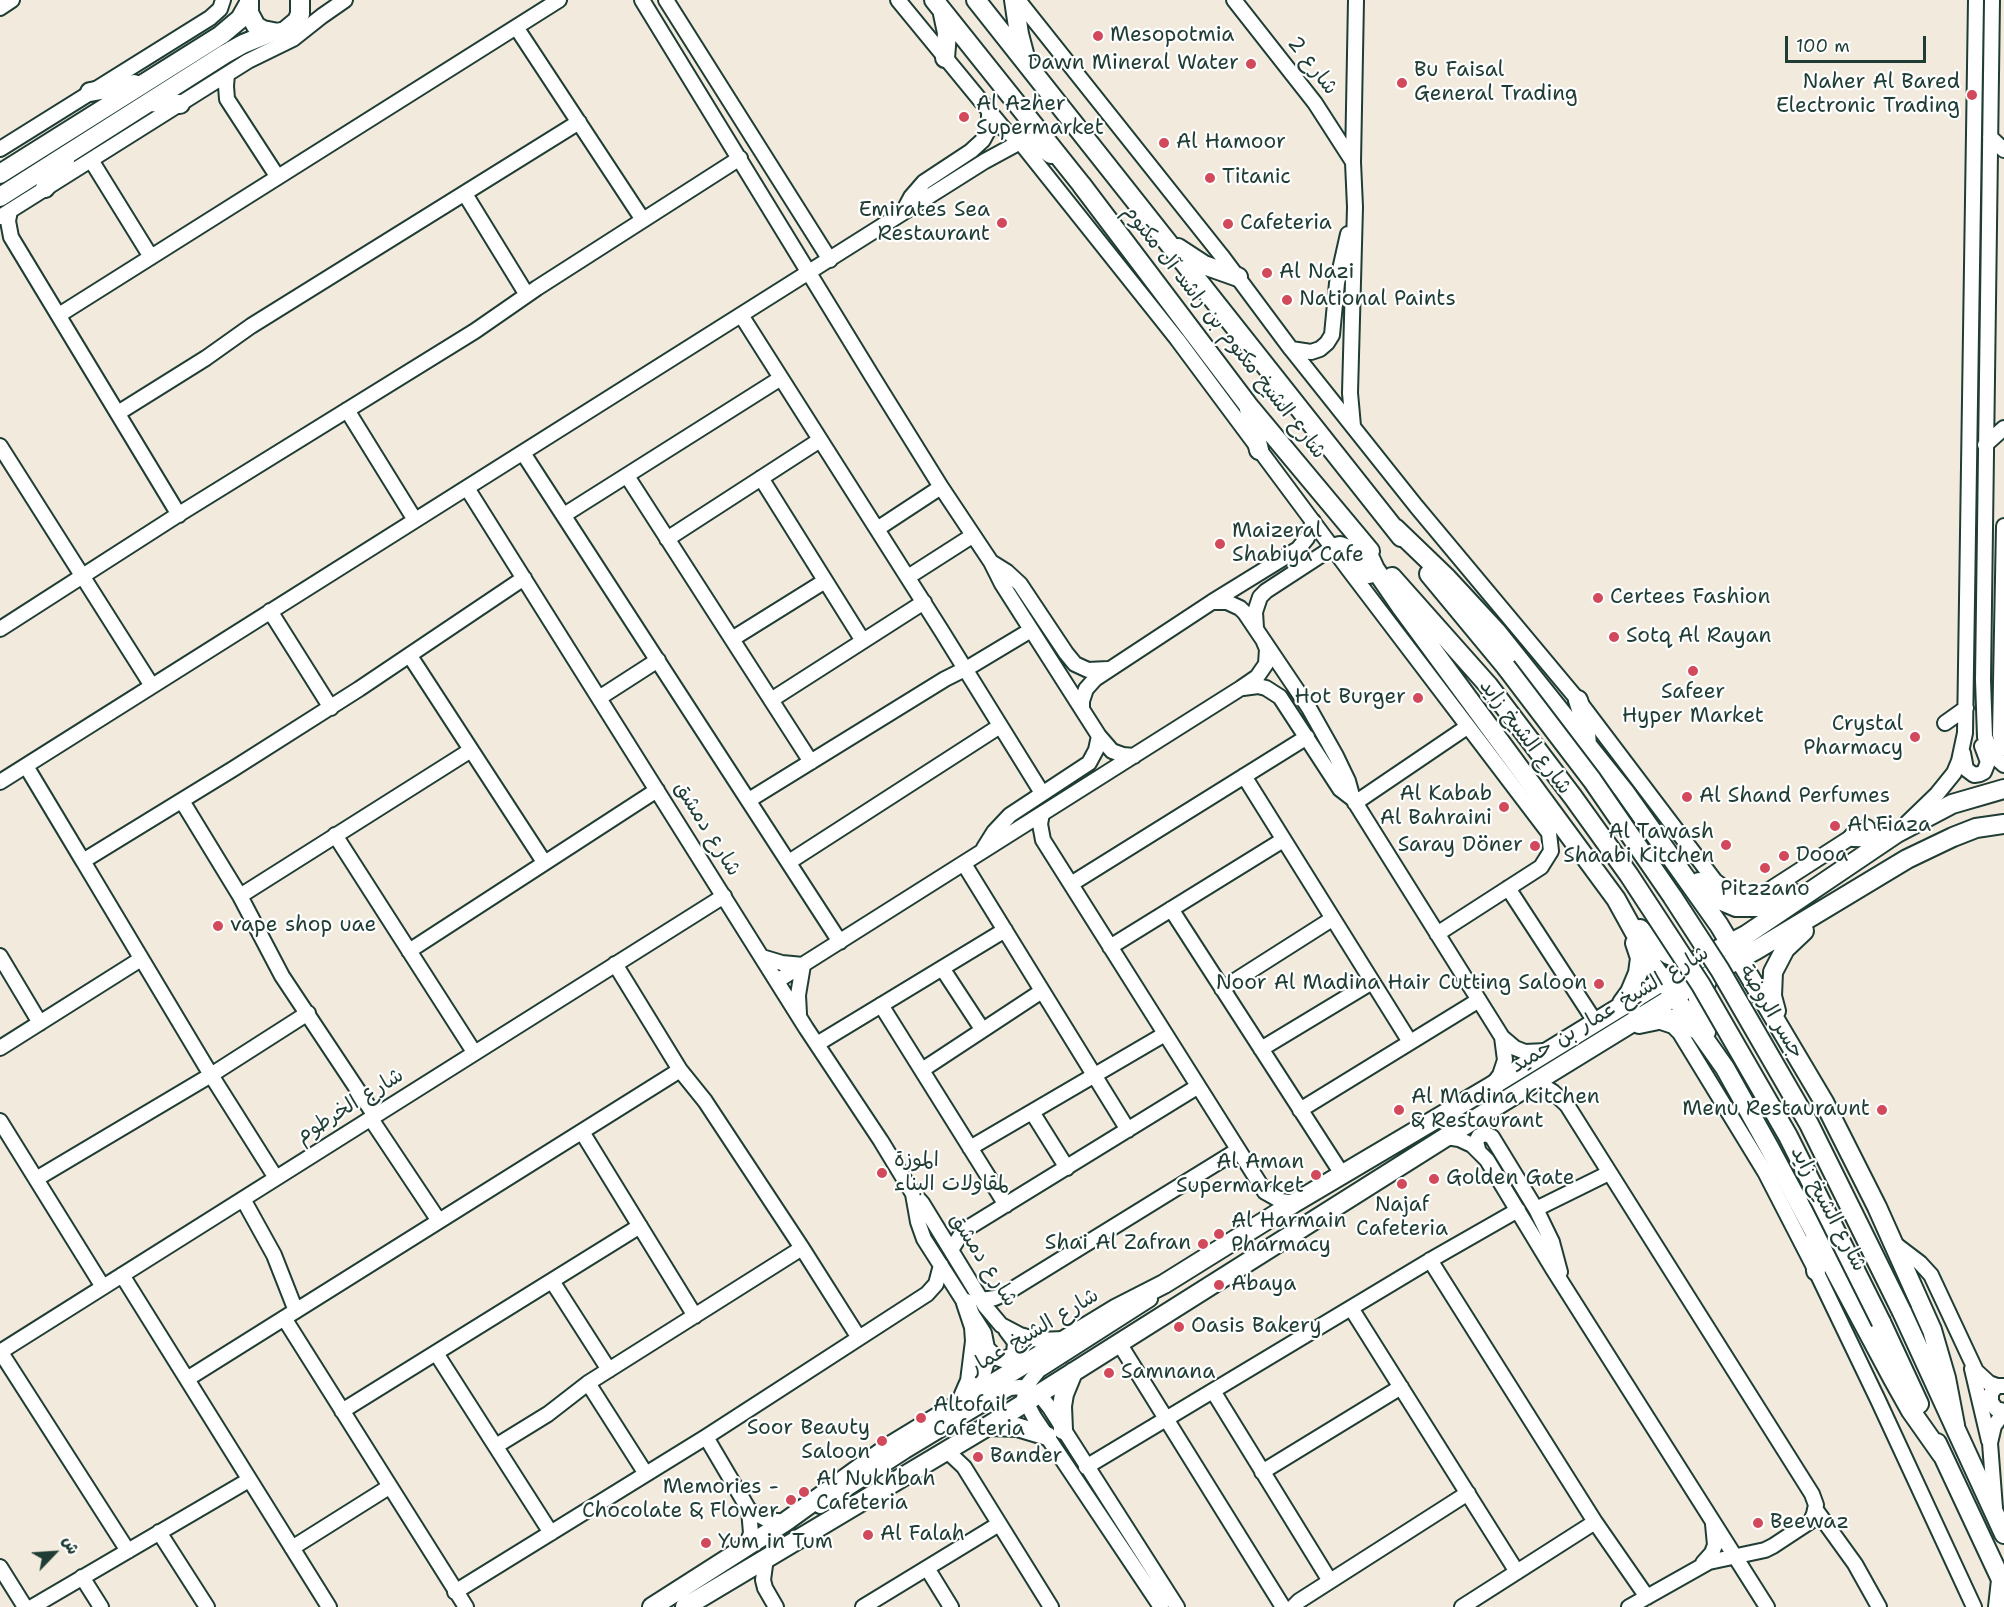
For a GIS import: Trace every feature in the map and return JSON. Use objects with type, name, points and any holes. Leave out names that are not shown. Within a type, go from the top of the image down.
[{"type":"main road","points":[[3,208],[71,152],[234,49],[270,33],[285,31],[292,27],[300,7],[314,0]]},
{"type":"main road","name":"شارع الشيخ مكتوم بن راشد آل مكتوم","points":[[976,0],[1395,528],[1442,591],[1506,667]]},
{"type":"main road","points":[[1016,0],[1020,43],[1028,65]]},
{"type":"main road","points":[[249,1],[249,13],[256,26],[270,33]]},
{"type":"main road","points":[[0,174],[228,30],[240,19],[249,1]]},
{"type":"main road","points":[[937,5],[947,33],[945,58]]},
{"type":"main road","name":"شارع الشيخ مكتوم بن راشد آل مكتوم","points":[[937,5],[1071,173],[1248,405],[1363,543],[1488,685],[1629,875],[1701,985],[1788,1136],[1881,1322],[1942,1455]]},
{"type":"main road","points":[[90,92],[144,82]]},
{"type":"main road","points":[[150,102],[180,104]]},
{"type":"main road","points":[[1020,142],[1037,144],[1071,173]]},
{"type":"main road","points":[[45,188],[71,152]]},
{"type":"main road","points":[[1161,235],[1204,265],[1238,277]]},
{"type":"main road","points":[[1248,405],[1259,450]]},
{"type":"main road","name":"شارع الشيخ زايد","points":[[1395,528],[1447,578],[1497,632],[1587,745],[1711,912],[1721,960],[1765,1002],[1784,1031],[1843,1137],[1893,1242],[1932,1330],[1946,1378],[1955,1425]]},
{"type":"main road","name":"شارع الشيخ زايد","points":[[1363,543],[1375,569],[1388,588],[1616,899],[1643,949],[1676,988],[1700,1032],[1725,1068],[1897,1387],[1942,1455]]},
{"type":"main road","points":[[1332,548],[1340,546],[1348,549],[1356,557],[1447,676],[1458,686]]},
{"type":"main road","name":"جسر الروضة","points":[[1506,667],[1592,780],[1641,850],[1738,999],[1809,1124],[1955,1425]]},
{"type":"main road","points":[[1578,700],[1585,722],[1587,745]]},
{"type":"main road","name":"شارع الشيخ عمار بن حميد","points":[[694,1604],[766,1558],[988,1426],[1030,1395],[1073,1372],[1625,1026],[1676,988],[1721,960],[1817,886],[1893,835],[1952,804],[2004,789]]},
{"type":"main road","name":"شارع الشيخ عمار بن حميد","points":[[1294,1203],[1614,1011],[1676,988],[1721,960],[1823,910],[1907,859],[1976,828],[2004,824]]},
{"type":"main road","points":[[1860,832],[1893,835]]},
{"type":"main road","points":[[1659,840],[1709,893],[1726,904],[1736,907],[1757,907],[1817,886]]},
{"type":"main road","points":[[1593,868],[1631,935],[1640,958],[1638,973],[1630,992],[1614,1011]]},
{"type":"main road","points":[[1689,884],[1706,932],[1721,960]]},
{"type":"main road","points":[[1616,899],[1645,936],[1669,955],[1679,960],[1721,960]]},
{"type":"main road","points":[[1784,1031],[1772,996],[1773,972],[1785,949],[1823,910]]},
{"type":"main road","points":[[1669,955],[1694,950],[1706,932]]},
{"type":"main road","points":[[1721,960],[1698,999],[1701,1018],[1725,1068]]},
{"type":"main road","points":[[1625,1026],[1661,1018],[1674,1019],[1700,1032]]},
{"type":"main road","name":"شارع الشيخ عمار","points":[[652,1607],[785,1522],[870,1459],[1117,1308],[1164,1284],[1294,1203]]},
{"type":"main road","points":[[1815,1234],[1816,1271]]},
{"type":"main road","points":[[960,1404],[970,1381],[975,1341],[968,1298]]},
{"type":"main road","points":[[988,1426],[1017,1427],[1055,1433],[1073,1372]]},
{"type":"main road","points":[[1955,1425],[2004,1534]]},
{"type":"main road","points":[[1942,1455],[2003,1583],[1998,1607]]},
{"type":"street","points":[[0,8],[12,0]]},
{"type":"street","points":[[0,150],[210,18],[220,9],[223,0]]},
{"type":"street","points":[[179,515],[59,315],[6,233],[8,221],[3,208],[45,188],[258,55],[293,39],[322,15],[345,0]]},
{"type":"street","points":[[59,315],[559,0]]},
{"type":"street","points":[[642,0],[740,158],[808,274],[1099,736],[1112,751],[1134,756]]},
{"type":"street","points":[[666,0],[830,260]]},
{"type":"street","points":[[898,0],[989,112],[1020,142],[1182,344],[1332,548],[1549,833],[1551,851],[1541,867],[1437,934]]},
{"type":"street","points":[[1016,0],[1238,277],[1291,349],[1416,506],[1578,700],[1715,881],[1739,894],[1753,895],[1767,892],[1860,832]]},
{"type":"street","name":"شارع 2","points":[[1234,0],[1315,103],[1353,162]]},
{"type":"street","points":[[1291,349],[1311,352],[1320,349],[1332,335],[1337,283],[1353,197],[1356,0]]},
{"type":"street","points":[[1893,835],[1946,784],[1956,767],[1962,748],[1966,708],[1976,0]]},
{"type":"street","points":[[1992,0],[1983,680],[1985,737],[1994,756],[2004,765]]},
{"type":"street","points":[[516,27],[643,220]]},
{"type":"street","points":[[1991,67],[2004,56]]},
{"type":"street","points":[[227,74],[227,99],[277,176]]},
{"type":"street","points":[[205,88],[227,99]]},
{"type":"street","points":[[902,214],[911,197],[924,183],[971,151],[983,140],[989,129],[989,112]]},
{"type":"street","points":[[118,413],[207,357],[251,326],[579,122]]},
{"type":"street","points":[[1990,137],[2004,150]]},
{"type":"street","points":[[0,782],[985,161],[1020,142]]},
{"type":"street","points":[[0,629],[81,576],[475,331],[740,158]]},
{"type":"street","points":[[91,160],[151,257]]},
{"type":"street","points":[[465,194],[527,295]]},
{"type":"street","points":[[1353,197],[1355,207],[1350,393],[1353,426]]},
{"type":"street","points":[[790,242],[811,230]]},
{"type":"street","points":[[741,315],[924,602],[1042,793]]},
{"type":"street","points":[[564,515],[781,378]]},
{"type":"street","points":[[347,410],[415,520]]},
{"type":"street","points":[[1985,446],[2004,428]]},
{"type":"street","points":[[667,539],[820,440]]},
{"type":"street","points":[[0,446],[152,686]]},
{"type":"street","points":[[523,453],[840,942]]},
{"type":"street","points":[[445,501],[461,502],[483,512],[482,496],[488,474]]},
{"type":"street","points":[[627,476],[810,762]]},
{"type":"street","points":[[761,478],[863,641]]},
{"type":"street","points":[[877,529],[941,487]]},
{"type":"street","name":"شارع دمشق","points":[[467,488],[817,1044],[951,1250],[968,1298],[984,1333],[987,1348],[986,1367],[978,1393]]},
{"type":"street","points":[[1082,708],[1086,689],[1095,679],[1298,549],[1307,538],[1313,521]]},
{"type":"street","points":[[2004,526],[2000,735],[2004,748]]},
{"type":"street","points":[[908,577],[972,536]]},
{"type":"street","points":[[777,981],[1241,688],[1262,671],[1267,657],[1255,612],[1260,597],[1332,548]]},
{"type":"street","points":[[991,562],[1020,584],[1075,664],[1096,671],[1110,669]]},
{"type":"street","points":[[83,861],[331,708],[524,578]]},
{"type":"street","points":[[732,639],[825,581]]},
{"type":"street","points":[[771,700],[924,602]]},
{"type":"street","points":[[1212,602],[1227,602],[1240,608],[1261,636],[1324,732],[1348,782],[1354,801],[1502,1037],[1515,1048],[1525,1052],[1538,1053],[1551,1049]]},
{"type":"street","points":[[270,611],[331,708]]},
{"type":"street","points":[[749,800],[950,676],[1031,630]]},
{"type":"street","points":[[410,656],[544,862]]},
{"type":"street","points":[[599,698],[658,660]]},
{"type":"street","points":[[1962,748],[1964,764],[1969,773],[1974,775],[1984,772],[1988,762],[1980,738],[1978,715],[1983,680]]},
{"type":"street","points":[[1984,707],[2002,685]]},
{"type":"street","points":[[1241,688],[1258,686],[1274,692],[1286,704],[1340,789],[1354,801]]},
{"type":"street","points":[[1945,723],[1966,708]]},
{"type":"street","points":[[789,862],[1000,726]]},
{"type":"street","points":[[1354,801],[1467,727]]},
{"type":"street","points":[[981,853],[1002,823],[1020,807],[1089,763],[1096,750],[1099,736]]},
{"type":"street","points":[[1071,884],[1307,737]]},
{"type":"street","points":[[240,896],[471,750]]},
{"type":"street","points":[[26,766],[211,1075],[276,1178]]},
{"type":"street","points":[[1244,776],[1410,1042]]},
{"type":"street","points":[[409,951],[657,790]]},
{"type":"street","points":[[182,801],[240,896],[282,976],[308,1013],[439,1221]]},
{"type":"street","points":[[1042,814],[1040,824],[1043,840]]},
{"type":"street","points":[[1019,829],[1032,831],[1043,840],[1265,1192],[1281,1201],[1294,1203]]},
{"type":"street","points":[[334,835],[474,1052]]},
{"type":"street","points":[[1110,947],[1283,840]]},
{"type":"street","points":[[964,864],[1128,1130]]},
{"type":"street","points":[[1508,888],[1596,1023]]},
{"type":"street","name":"شارع الخرطوم","points":[[0,1352],[724,896]]},
{"type":"street","points":[[1171,909],[1342,1174]]},
{"type":"street","points":[[1222,989],[1332,919]]},
{"type":"street","points":[[817,1044],[1005,930]]},
{"type":"street","points":[[0,956],[40,1023]]},
{"type":"street","points":[[762,957],[782,963],[802,965]]},
{"type":"street","points":[[0,1048],[141,959]]},
{"type":"street","points":[[615,964],[680,1070],[705,1101],[859,1338]]},
{"type":"street","points":[[799,1015],[798,985],[802,965]]},
{"type":"street","points":[[942,968],[982,1029]]},
{"type":"street","points":[[1261,1049],[1372,982]]},
{"type":"street","points":[[922,1070],[1042,991]]},
{"type":"street","points":[[1300,1110],[1479,1000]]},
{"type":"street","points":[[881,1005],[1006,1205]]},
{"type":"street","points":[[36,1179],[211,1075],[308,1013]]},
{"type":"street","points":[[1644,1023],[1662,1022],[1673,1026],[1680,1033],[1765,1172],[1816,1271],[1974,1607]]},
{"type":"street","points":[[970,1148],[1164,1035]]},
{"type":"street","points":[[1490,1087],[1503,1068],[1505,1053],[1502,1037]]},
{"type":"street","points":[[187,1379],[680,1070]]},
{"type":"street","points":[[1535,1081],[1553,1092],[1567,1105],[1812,1494],[1815,1510],[1855,1564],[1879,1607]]},
{"type":"street","points":[[951,1250],[965,1230],[1197,1087]]},
{"type":"street","points":[[1032,1112],[1067,1168]]},
{"type":"street","points":[[0,1121],[102,1287]]},
{"type":"street","points":[[582,1132],[695,1316]]},
{"type":"street","points":[[1478,1149],[1476,1142],[1479,1136],[1486,1134],[1492,1137],[1536,1209],[1552,1242],[1561,1280]]},
{"type":"street","points":[[1446,1137],[1466,1141],[1478,1149],[1487,1160],[1767,1607]]},
{"type":"street","points":[[455,1592],[706,1437],[927,1294],[939,1290],[968,1298],[995,1298],[1008,1292],[1238,1150]]},
{"type":"street","points":[[1536,1209],[1609,1173]]},
{"type":"street","name":"شارع دمشق","points":[[912,1192],[921,1231],[941,1265],[968,1298],[1001,1325],[1029,1338],[1065,1339]]},
{"type":"street","points":[[1262,1224],[1266,1211],[1265,1192]]},
{"type":"street","points":[[243,1199],[274,1255],[290,1315],[342,1411],[466,1607]]},
{"type":"street","points":[[1086,1467],[1430,1260],[1518,1210]]},
{"type":"street","points":[[342,1411],[639,1226]]},
{"type":"street","points":[[1893,1242],[1920,1263],[1931,1275],[1971,1363],[1990,1443],[1995,1516]]},
{"type":"street","points":[[496,1446],[548,1414],[588,1383],[802,1248]]},
{"type":"street","points":[[1430,1260],[1594,1522],[1647,1597]]},
{"type":"street","points":[[927,1294],[936,1284],[941,1265]]},
{"type":"street","points":[[123,1275],[329,1607]]},
{"type":"street","points":[[552,1281],[609,1370]]},
{"type":"street","points":[[1161,1607],[1030,1395],[1031,1379],[1039,1370],[1147,1301],[1164,1284]]},
{"type":"street","points":[[1351,1308],[1517,1572]]},
{"type":"street","points":[[987,1348],[1003,1360],[1014,1354],[1015,1342],[1001,1325]]},
{"type":"street","points":[[1119,1343],[1283,1607]]},
{"type":"street","points":[[0,1352],[128,1551]]},
{"type":"street","points":[[436,1353],[551,1533]]},
{"type":"street","points":[[1971,1363],[1982,1378],[2001,1386]]},
{"type":"street","points":[[588,1383],[646,1474]]},
{"type":"street","points":[[1990,1443],[1994,1426],[2004,1412],[1996,1409],[1991,1402],[1991,1393],[2001,1386]]},
{"type":"street","points":[[1262,1472],[1401,1387]]},
{"type":"street","points":[[749,1510],[768,1520],[785,1522],[806,1514],[1001,1393],[1010,1389],[1030,1395]]},
{"type":"street","points":[[1213,1391],[1330,1581]]},
{"type":"street","points":[[1055,1433],[1086,1467],[1177,1607]]},
{"type":"street","points":[[706,1437],[749,1510],[751,1533],[746,1547]]},
{"type":"street","points":[[947,1451],[964,1467],[1051,1607]]},
{"type":"street","points":[[32,1607],[249,1480]]},
{"type":"street","points":[[292,1548],[389,1487]]},
{"type":"street","points":[[1293,1607],[1468,1493]]},
{"type":"street","points":[[1629,1607],[1701,1566],[1773,1546],[1810,1521],[1815,1510]]},
{"type":"street","points":[[1701,1566],[1712,1553],[1715,1545],[1712,1519]]},
{"type":"street","points":[[1462,1607],[1594,1522]]},
{"type":"street","points":[[863,1607],[999,1524]]},
{"type":"street","points":[[159,1533],[207,1607]]},
{"type":"street","points":[[766,1558],[763,1573],[765,1588],[776,1607]]},
{"type":"street","points":[[0,1567],[25,1607]]},
{"type":"street","points":[[927,1568],[951,1607]]},
{"type":"street","points":[[738,1575],[765,1588]]},
{"type":"street","points":[[82,1578],[101,1607]]},
{"type":"place","name":"Mesopotmia","points":[[1098,36]]},
{"type":"place","name":"Dawn Mineral Water","points":[[1251,64]]},
{"type":"place","name":"Bu Faisal General Trading","points":[[1402,83]]},
{"type":"place","name":"Naher Al Bared Electronic Trading","points":[[1972,95]]},
{"type":"place","name":"Al Azher Supermarket","points":[[964,117]]},
{"type":"place","name":"Al Hamoor","points":[[1164,143]]},
{"type":"place","name":"Titanic","points":[[1210,178]]},
{"type":"place","name":"Emirates Sea Restaurant","points":[[1002,223]]},
{"type":"place","name":"Cafeteria","points":[[1228,224]]},
{"type":"place","name":"Al Nazi","points":[[1267,273]]},
{"type":"place","name":"National Paints","points":[[1287,300]]},
{"type":"place","name":"Maizeral Shabiya Cafe","points":[[1220,544]]},
{"type":"place","name":"Certees Fashion","points":[[1598,598]]},
{"type":"place","name":"Sotq Al Rayan","points":[[1614,637]]},
{"type":"place","name":"Safeer Hyper Market","points":[[1693,671]]},
{"type":"place","name":"Hot Burger","points":[[1418,698]]},
{"type":"place","name":"Crystal Pharmacy","points":[[1915,737]]},
{"type":"place","name":"Al Shand Perfumes","points":[[1687,797]]},
{"type":"place","name":"Al Kabab Al Bahraini","points":[[1504,807]]},
{"type":"place","name":"Al Fiaza","points":[[1835,826]]},
{"type":"place","name":"Al Tawash Shaabi Kitchen","points":[[1726,845]]},
{"type":"place","name":"Saray Döner","points":[[1535,846]]},
{"type":"place","name":"Dooa","points":[[1784,856]]},
{"type":"place","name":"Pitzzano","points":[[1765,868]]},
{"type":"place","name":"vape shop uae","points":[[218,926]]},
{"type":"place","name":"Noor Al Madina Hair Cutting Saloon","points":[[1599,984]]},
{"type":"place","name":"Al Madina Kitchen & Restaurant","points":[[1399,1110]]},
{"type":"place","name":"Menu Restauraunt","points":[[1882,1110]]},
{"type":"place","name":"الموزة لمقاولات البناء","points":[[882,1173]]},
{"type":"place","name":"Al Aman Supermarket","points":[[1316,1175]]},
{"type":"place","name":"Golden Gate","points":[[1434,1179]]},
{"type":"place","name":"Najaf Cafeteria","points":[[1402,1184]]},
{"type":"place","name":"Al Harmain Pharmacy","points":[[1219,1234]]},
{"type":"place","name":"Shai Al Zafran","points":[[1203,1244]]},
{"type":"place","name":"Abaya","points":[[1219,1285]]},
{"type":"place","name":"Oasis Bakery","points":[[1179,1327]]},
{"type":"place","name":"Samnana","points":[[1109,1373]]},
{"type":"place","name":"Altofail Cafeteria","points":[[921,1418]]},
{"type":"place","name":"Soor Beauty Saloon","points":[[882,1441]]},
{"type":"place","name":"Bander","points":[[978,1457]]},
{"type":"place","name":"Al Nukhbah Cafeteria","points":[[804,1492]]},
{"type":"place","name":"Memories - Chocolate & Flower","points":[[791,1500]]},
{"type":"place","name":"Beewaz","points":[[1758,1523]]},
{"type":"place","name":"Al Falah","points":[[868,1535]]},
{"type":"place","name":"Yum in Tum","points":[[706,1543]]}]
